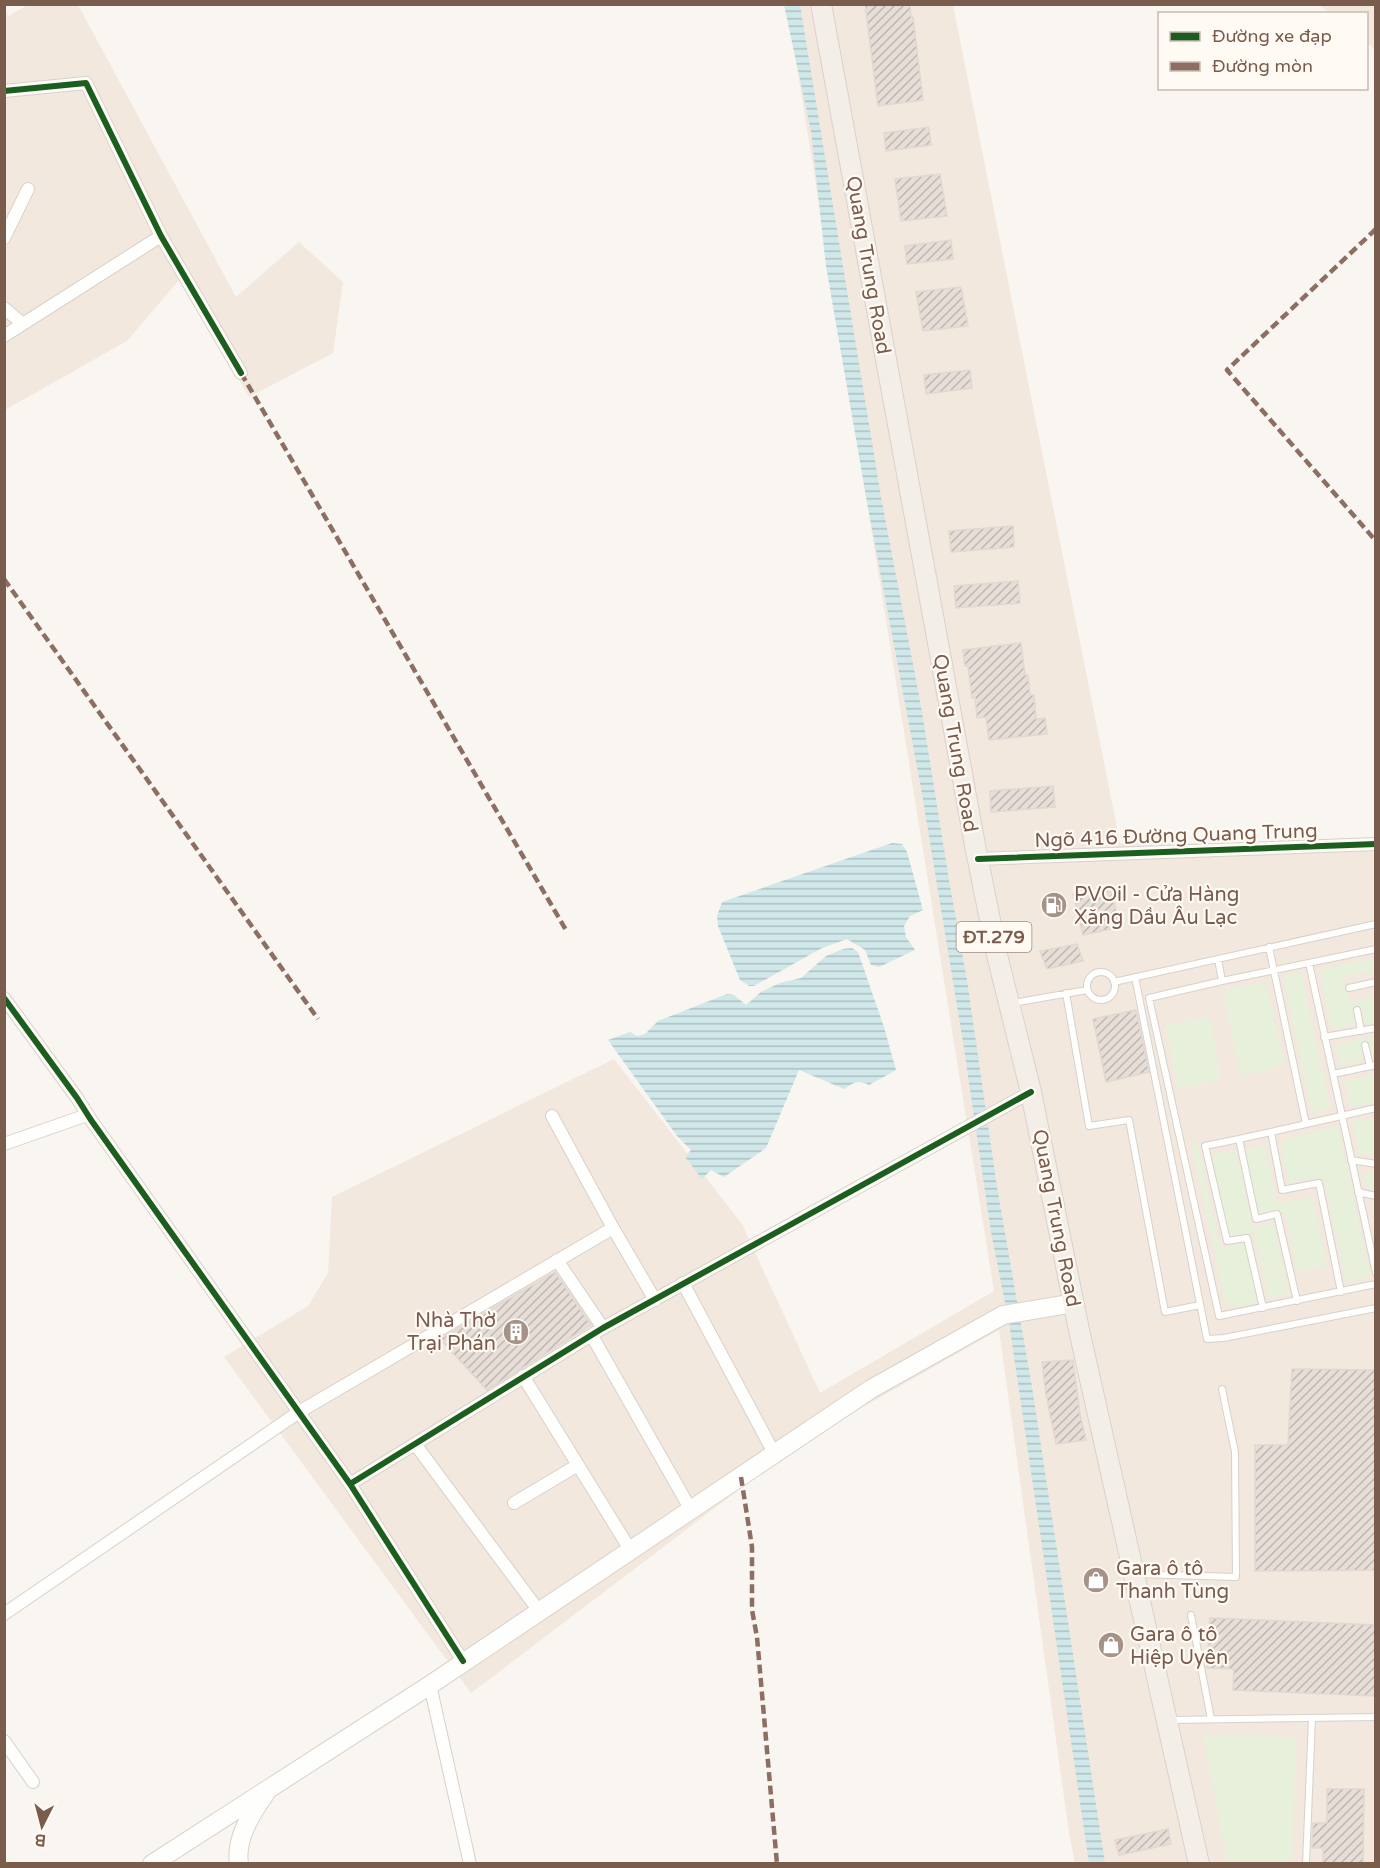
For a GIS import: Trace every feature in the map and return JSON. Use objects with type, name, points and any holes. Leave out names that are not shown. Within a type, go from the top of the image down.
[{"type":"main road","name":"Quang Trung Road","points":[[821,4],[997,955],[1031,1092],[1133,1574],[1199,1863]]},
{"type":"main road","points":[[152,1863],[430,1685],[871,1389],[1003,1315],[1074,1303]]},
{"type":"main road","points":[[239,1863],[238,1847],[241,1837],[268,1789]]},
{"type":"street","points":[[4,92],[86,83],[161,236],[241,374]]},
{"type":"street","points":[[4,238],[28,189]]},
{"type":"street","points":[[4,336],[161,236]]},
{"type":"street","points":[[4,308],[23,324]]},
{"type":"street","name":"Ngõ 416 Đường Quang Trung","points":[[978,858],[1376,844]]},
{"type":"street","points":[[4,998],[350,1484],[463,1661]]},
{"type":"street","points":[[350,1484],[603,1328],[1031,1092]]},
{"type":"street","points":[[552,1116],[655,1300]]},
{"type":"street","points":[[4,1144],[89,1118]]},
{"type":"street","points":[[4,1614],[299,1412],[613,1228]]},
{"type":"street","points":[[557,1260],[603,1328]]},
{"type":"street","points":[[683,1283],[774,1453]]},
{"type":"street","points":[[592,1336],[691,1510]]},
{"type":"street","points":[[523,1376],[631,1551]]},
{"type":"street","points":[[415,1444],[539,1611]]},
{"type":"street","points":[[514,1503],[578,1465]]},
{"type":"street","points":[[430,1685],[470,1863]]},
{"type":"street","points":[[4,1741],[33,1782]]},
{"type":"lane","points":[[1114,982],[1376,924]]},
{"type":"lane","points":[[1269,947],[1306,1124]]},
{"type":"lane","points":[[1376,949],[1149,998],[1219,1316],[1376,1284]]},
{"type":"lane","points":[[1218,959],[1221,981]]},
{"type":"lane","points":[[1308,963],[1358,1192],[1372,1243],[1376,1273]]},
{"type":"lane","points":[[1096,972],[1107,973],[1114,982],[1113,993],[1104,999],[1094,998],[1087,990],[1088,979],[1096,972]]},
{"type":"lane","points":[[1134,977],[1207,1339],[1224,1338],[1376,1308]]},
{"type":"lane","points":[[1349,988],[1376,982]]},
{"type":"lane","points":[[1009,1003],[1087,990]]},
{"type":"lane","points":[[1066,993],[1089,1126],[1130,1120],[1165,1312],[1200,1305]]},
{"type":"lane","points":[[1357,1010],[1361,1031]]},
{"type":"lane","points":[[1324,1037],[1376,1028]]},
{"type":"lane","points":[[1333,1074],[1373,1066],[1365,1045]]},
{"type":"lane","points":[[1263,1308],[1247,1238],[1227,1241],[1205,1146],[1376,1108]]},
{"type":"lane","points":[[1271,1131],[1282,1190],[1319,1184],[1341,1292]]},
{"type":"lane","points":[[1239,1139],[1256,1219],[1277,1214],[1297,1301]]},
{"type":"lane","points":[[1351,1160],[1376,1164]]},
{"type":"lane","points":[[1358,1192],[1376,1196]]},
{"type":"lane","points":[[1133,1574],[1236,1577],[1234,1452],[1222,1389]]},
{"type":"lane","points":[[1191,1616],[1211,1719]]},
{"type":"lane","points":[[1166,1720],[1376,1717]]},
{"type":"lane","points":[[1306,1863],[1312,1718]]},
{"type":"shaded area","points":[[5,5],[8,16],[28,5],[78,5],[236,297],[299,242],[343,282],[333,353],[249,397],[180,279],[127,341],[5,410]]},
{"type":"shaded area","points":[[787,5],[953,5],[1120,843],[1375,844],[1375,1863],[1075,1863],[999,1330],[803,1441],[471,1693],[224,1357],[308,1306],[328,1273],[332,1197],[614,1059],[742,1224],[820,1393],[994,1291]]},
{"type":"shaded area","points":[[1319,5],[1375,5],[1375,50],[1368,44],[1368,12],[1329,12]]},
{"type":"green space","points":[[1375,959],[1375,970],[1343,976],[1350,1002],[1375,997],[1375,1022],[1365,1024],[1362,1007],[1353,1009],[1354,1025],[1332,1029],[1320,970]]},
{"type":"green space","points":[[1301,972],[1330,1108],[1312,1112],[1283,976]]},
{"type":"green space","points":[[1263,983],[1266,986],[1284,1061],[1276,1068],[1245,1075],[1240,1072],[1225,993],[1229,989]]},
{"type":"green space","points":[[1210,1017],[1221,1080],[1178,1088],[1166,1025]]},
{"type":"green space","points":[[1375,1036],[1375,1057],[1372,1058],[1368,1043],[1361,1045],[1362,1060],[1340,1065],[1336,1045]]},
{"type":"green space","points":[[1375,1075],[1375,1102],[1351,1108],[1345,1081]]},
{"type":"green space","points":[[1376,1118],[1375,1156],[1360,1153],[1353,1122]]},
{"type":"green space","points":[[1338,1126],[1370,1276],[1346,1282],[1323,1176],[1289,1183],[1281,1146],[1284,1140]]},
{"type":"green space","points":[[1197,1140],[1220,1248],[1246,1243],[1257,1298],[1252,1305],[1226,1304],[1191,1141]]},
{"type":"green space","points":[[1264,1145],[1277,1204],[1312,1197],[1327,1265],[1298,1272],[1285,1212],[1260,1217],[1245,1149]]},
{"type":"green space","points":[[1236,1150],[1253,1227],[1274,1223],[1289,1294],[1269,1298],[1254,1232],[1230,1237],[1212,1155]]},
{"type":"green space","points":[[1376,1171],[1375,1191],[1368,1188],[1364,1181],[1365,1174]]},
{"type":"green space","points":[[1203,1735],[1296,1737],[1291,1863],[1228,1863]]},
{"type":"water","points":[[784,5],[800,5],[881,497],[921,706],[967,980],[997,1187],[1032,1387],[1105,1863],[1089,1863],[1009,1323],[991,1232],[963,1042],[921,788],[868,508],[826,266],[811,131]]},
{"type":"water","points":[[892,843],[902,844],[907,852],[923,910],[910,916],[904,926],[906,937],[915,950],[879,967],[871,965],[865,950],[847,939],[822,948],[754,986],[749,986],[740,980],[718,926],[717,916],[722,902]]},
{"type":"water","points":[[852,948],[858,952],[896,1070],[869,1085],[858,1082],[844,1089],[799,1070],[766,1148],[724,1177],[711,1170],[702,1179],[685,1157],[691,1150],[677,1136],[608,1040],[630,1032],[637,1036],[645,1034],[658,1021],[727,994],[734,995],[746,1005],[761,992],[780,983],[801,978],[826,956]]},
{"type":"building","points":[[865,4],[910,4],[923,100],[878,106]]},
{"type":"building","points":[[929,127],[931,145],[886,151],[884,133]]},
{"type":"building","points":[[940,174],[947,216],[901,221],[895,179]]},
{"type":"building","points":[[951,240],[953,259],[907,264],[905,246]]},
{"type":"building","points":[[961,287],[968,326],[923,331],[916,292]]},
{"type":"building","points":[[970,370],[972,388],[926,394],[924,375]]},
{"type":"building","points":[[1013,526],[1014,547],[951,552],[949,531]]},
{"type":"building","points":[[1018,581],[1020,603],[956,608],[954,586]]},
{"type":"building","points":[[1021,643],[1030,695],[1034,695],[1036,719],[1045,718],[1047,734],[989,740],[986,717],[977,718],[975,697],[972,698],[968,666],[965,666],[963,650]]},
{"type":"building","points":[[1053,786],[1055,807],[991,812],[990,791]]},
{"type":"building","points":[[1111,890],[1120,927],[1083,935],[1073,894]]},
{"type":"building","points":[[1077,944],[1083,961],[1047,969],[1040,951]]},
{"type":"building","points":[[1136,1010],[1149,1072],[1106,1082],[1093,1019]]},
{"type":"building","name":"Nhà Thờ Trại Phán","points":[[555,1272],[591,1325],[487,1390],[440,1339]]},
{"type":"building","points":[[1073,1360],[1086,1440],[1056,1444],[1042,1362]]},
{"type":"building","points":[[1292,1369],[1376,1370],[1376,1570],[1255,1571],[1255,1445],[1288,1445]]},
{"type":"building","points":[[1210,1618],[1376,1625],[1376,1696],[1233,1690],[1234,1669],[1207,1668]]},
{"type":"building","points":[[1327,1789],[1364,1789],[1363,1863],[1323,1863],[1323,1848],[1312,1848],[1313,1823],[1327,1823]]},
{"type":"building","points":[[1168,1829],[1171,1844],[1119,1855],[1115,1840]]},
{"type":"marked path","points":[[1376,229],[1227,370],[1376,541]]},
{"type":"marked path","points":[[241,373],[566,930]]},
{"type":"marked path","points":[[4,579],[318,1019]]},
{"type":"marked path","points":[[741,1477],[752,1547],[752,1610],[757,1637],[777,1864]]},
{"type":"cycle path","points":[[4,91],[86,83],[161,236],[241,373]]},
{"type":"cycle path","points":[[978,859],[1376,844]]},
{"type":"cycle path","points":[[4,998],[350,1484],[463,1661]]},
{"type":"cycle path","points":[[350,1484],[603,1328],[1031,1092]]},
{"type":"place","name":"PVOil - Cửa Hàng Xăng Dầu Âu Lạc","points":[[1054,905]]},
{"type":"place","name":"Nhà Thờ Trại Phán","points":[[516,1332]]},
{"type":"place","name":"Gara ô tô Thanh Tùng","points":[[1096,1580]]},
{"type":"place","name":"Gara ô tô Hiệp Uyên","points":[[1111,1645]]}]
